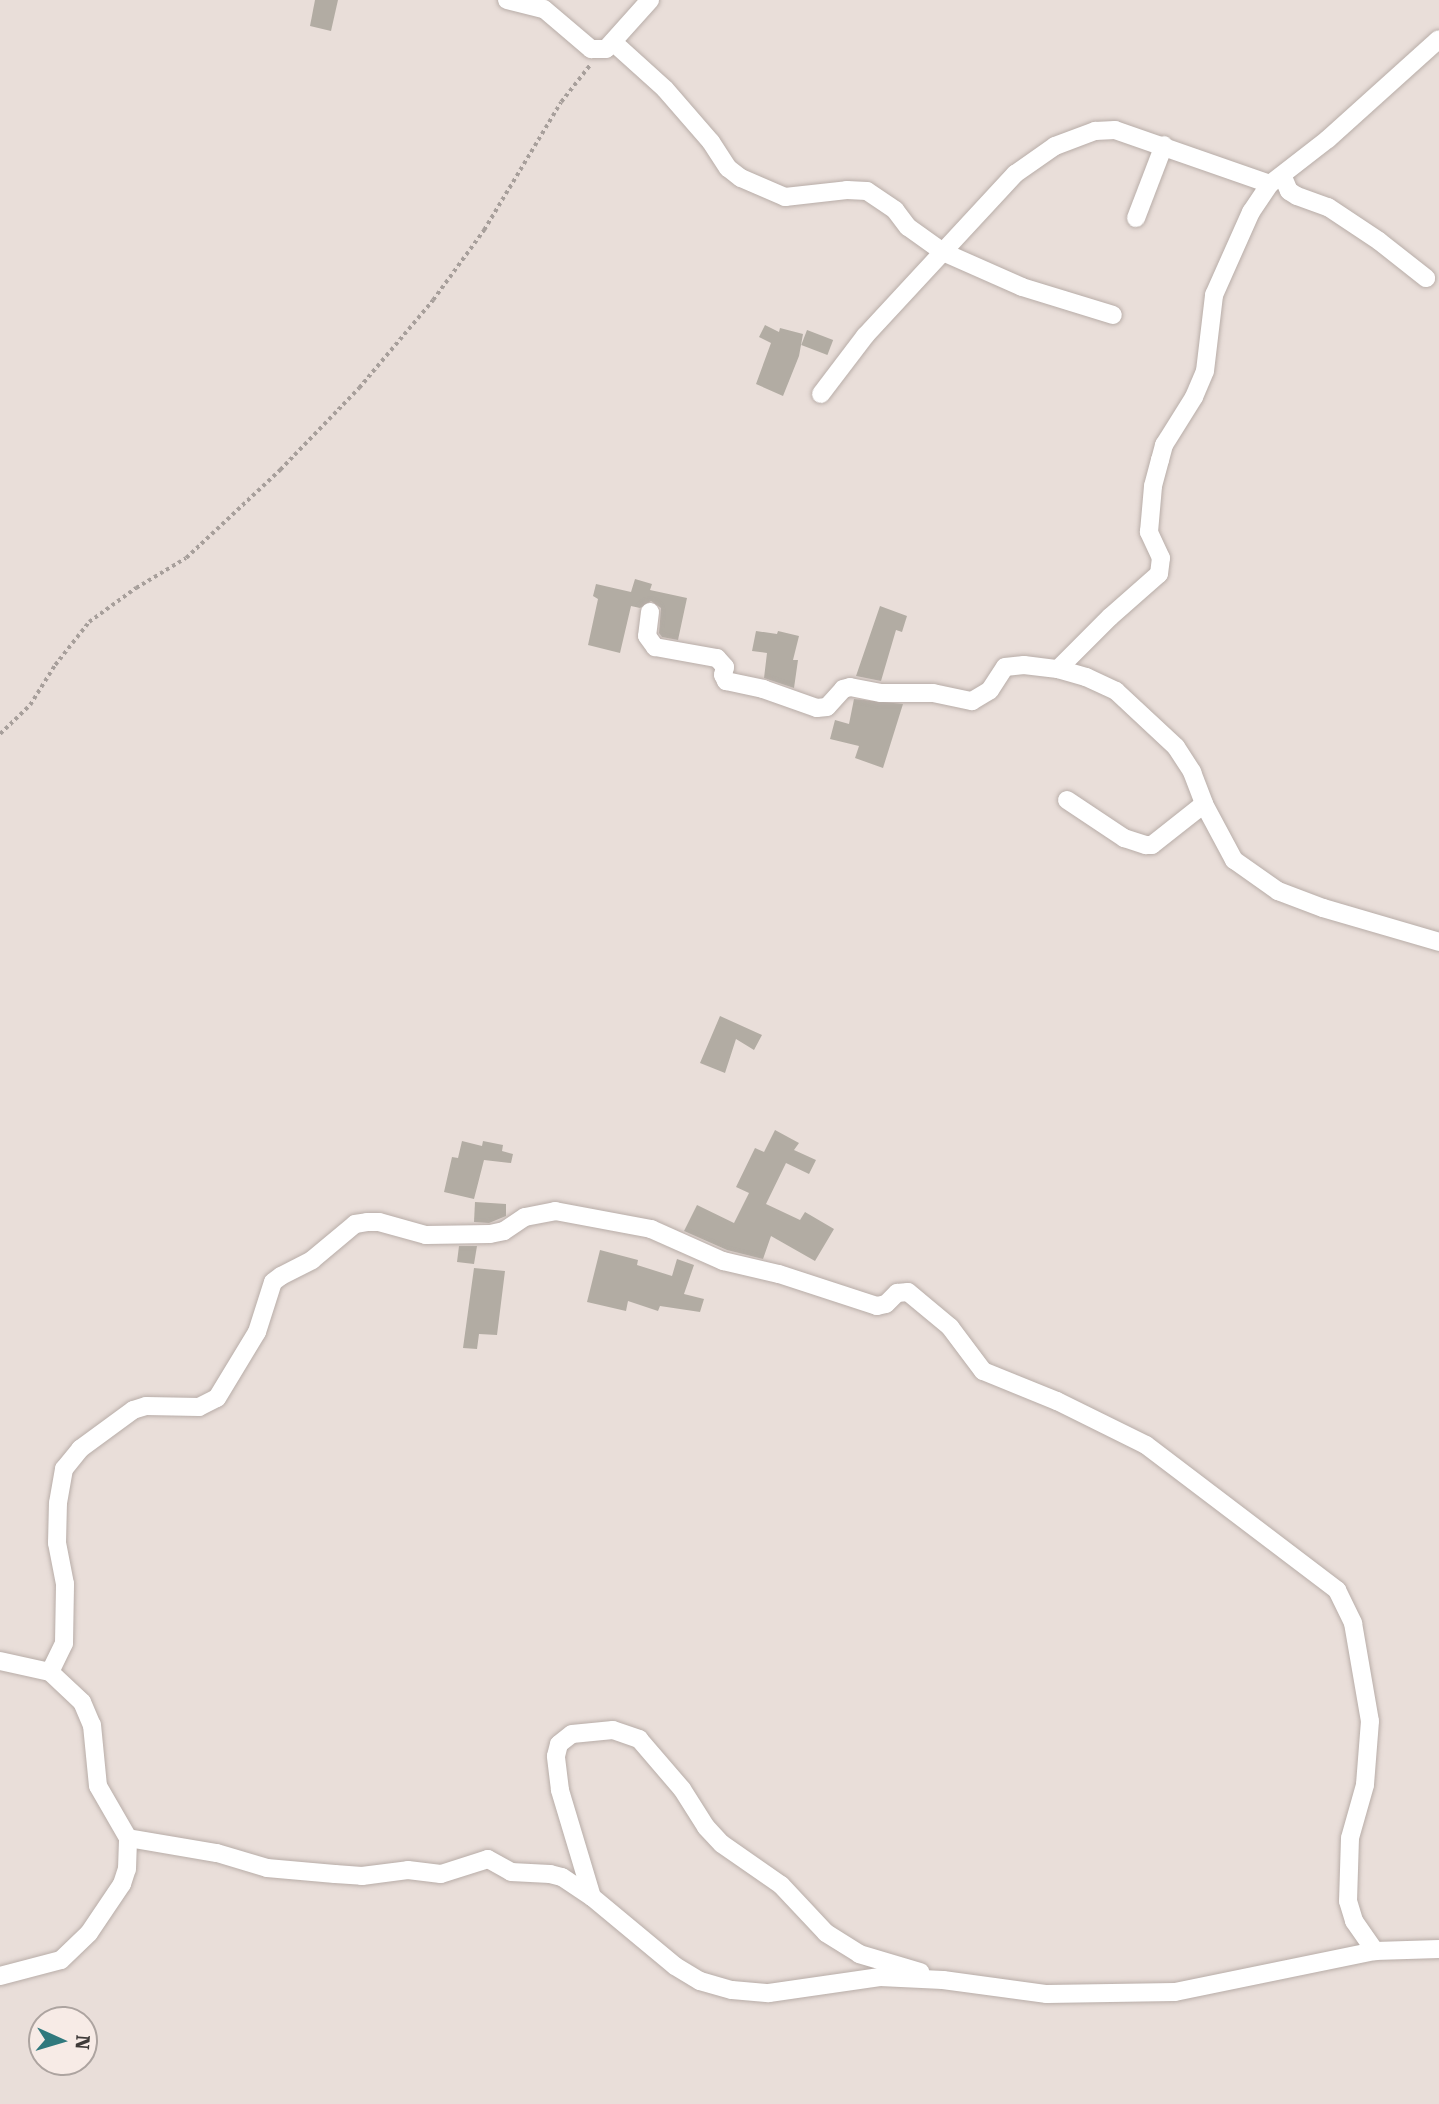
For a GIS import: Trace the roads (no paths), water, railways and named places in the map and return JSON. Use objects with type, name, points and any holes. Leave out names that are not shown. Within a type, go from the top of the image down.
[{"type":"street","points":[[507,0],[538,5],[588,48],[609,45],[650,0]]},
{"type":"street","points":[[1058,669],[1158,574],[1161,558],[1149,533],[1153,486],[1164,444],[1194,397],[1205,371],[1214,295],[1251,212],[1276,180],[1439,39]]},
{"type":"street","points":[[609,45],[665,89],[711,142],[728,168],[741,177],[785,197],[847,190],[867,191],[895,210],[908,227],[943,252],[1022,286],[1113,315]]},
{"type":"street","points":[[821,394],[865,336],[1016,174],[1055,146],[1096,131],[1115,130],[1276,180],[1297,196],[1328,207],[1379,241],[1426,278]]},
{"type":"street","points":[[1136,218],[1164,145]]},
{"type":"street","points":[[650,612],[647,636],[655,647],[717,658],[725,667],[723,675],[726,681],[763,689],[817,708],[827,707],[843,688],[850,687],[881,693],[933,692],[972,701],[990,690],[1005,667],[1058,669],[1116,691],[1154,723],[1176,747],[1192,772],[1204,804],[1234,860],[1278,891],[1324,908],[1439,942]]},
{"type":"street","points":[[1068,800],[1124,838],[1146,845],[1152,845],[1204,804]]},
{"type":"street","points":[[50,1672],[64,1643],[65,1584],[57,1543],[58,1503],[64,1469],[80,1449],[133,1410],[146,1406],[200,1407],[217,1398],[257,1332],[273,1282],[281,1276],[312,1260],[355,1224],[367,1222],[426,1235],[490,1234],[504,1231],[525,1217],[555,1210],[651,1229],[723,1261],[779,1274],[877,1306],[886,1304],[897,1293],[908,1293],[950,1327],[983,1371],[1058,1401],[1146,1445],[1337,1590],[1353,1623],[1370,1721],[1365,1785],[1350,1838],[1348,1901],[1354,1920],[1375,1951]]},
{"type":"street","points":[[0,1661],[50,1672],[82,1702],[92,1725],[98,1786],[128,1838],[127,1869],[122,1884],[89,1933],[61,1960],[0,1976]]},
{"type":"street","points":[[592,1897],[560,1790],[556,1756],[559,1744],[572,1734],[612,1730],[639,1739],[682,1789],[705,1827],[722,1844],[781,1885],[826,1933],[859,1954],[943,1980]]},
{"type":"street","points":[[128,1838],[217,1853],[267,1868],[362,1876],[408,1870],[441,1874],[488,1859],[511,1872],[562,1877],[592,1897],[675,1966],[700,1981],[732,1990],[769,1993],[865,1977],[943,1980],[1046,1994],[1175,1992],[1375,1951],[1439,1948]]}]
